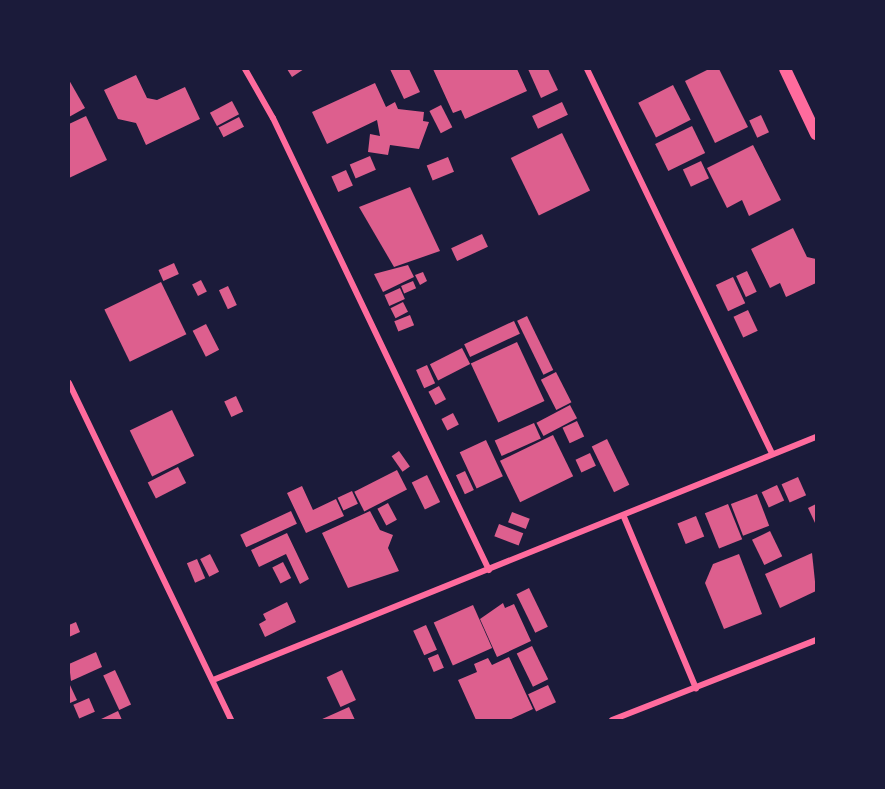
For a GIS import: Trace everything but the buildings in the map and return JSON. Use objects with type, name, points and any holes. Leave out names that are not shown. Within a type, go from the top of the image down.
[{"type":"main road","points":[[785,69],[816,134]]},
{"type":"street","points":[[245,69],[273,118],[489,570]]},
{"type":"street","points":[[587,69],[772,454]]},
{"type":"street","points":[[69,383],[231,720]]},
{"type":"street","points":[[213,680],[624,517],[816,437]]},
{"type":"street","points":[[624,517],[696,688]]},
{"type":"street","points":[[612,720],[816,640]]}]
